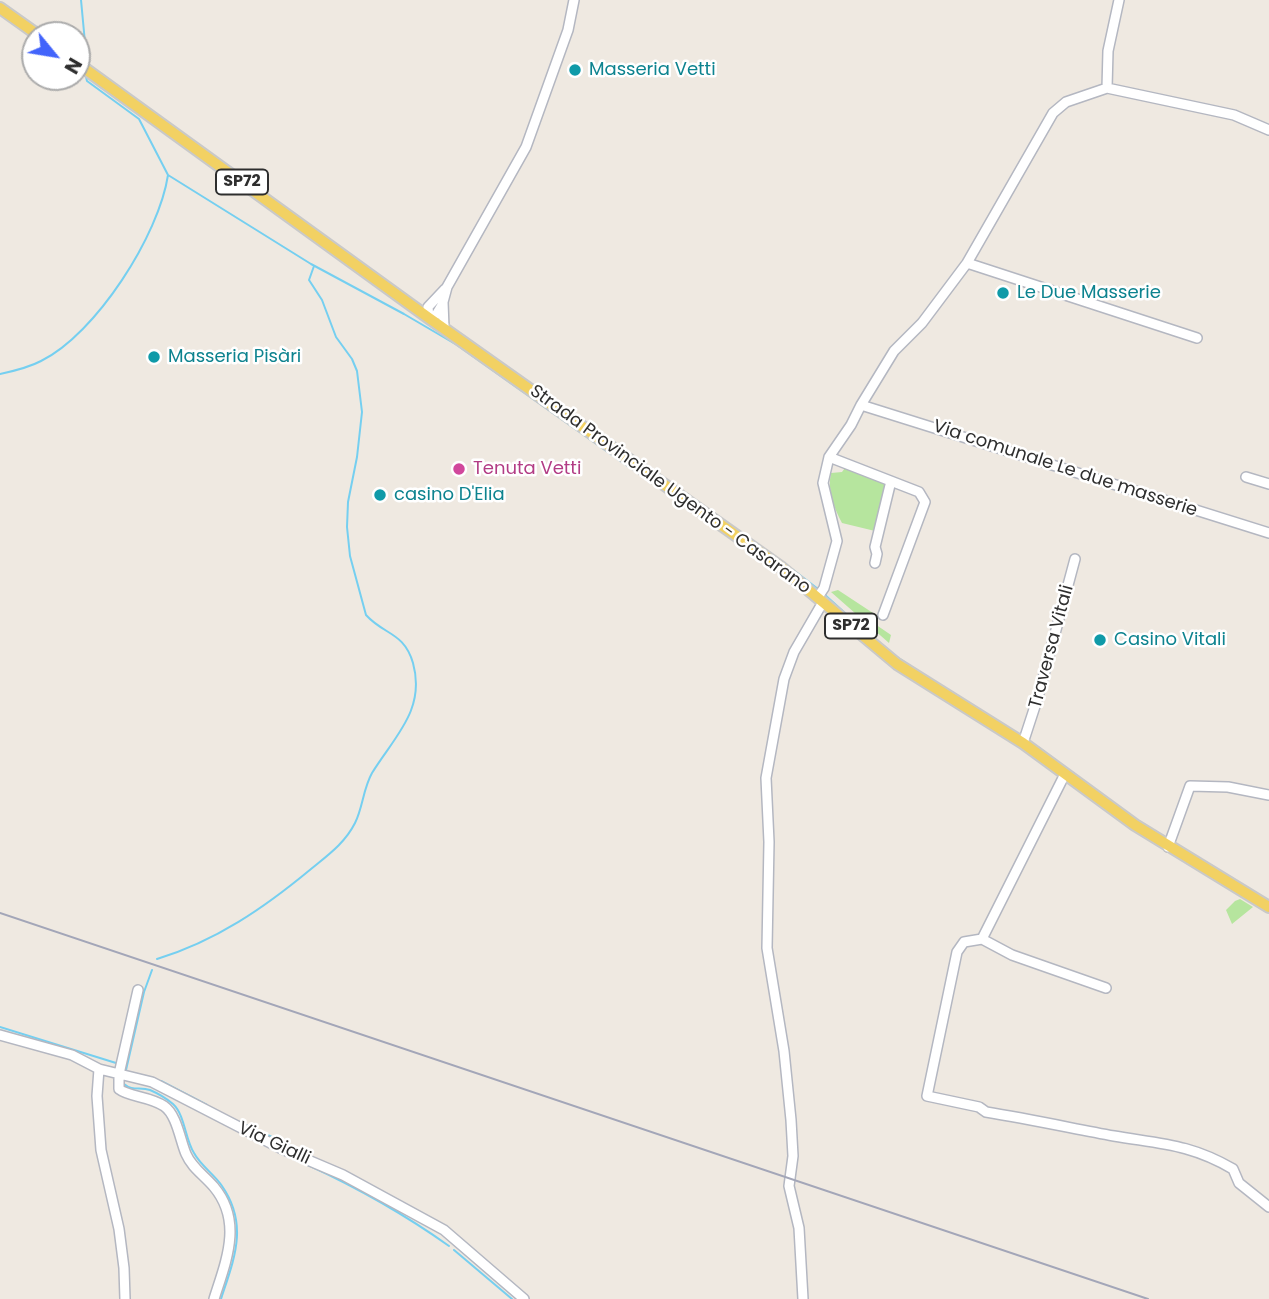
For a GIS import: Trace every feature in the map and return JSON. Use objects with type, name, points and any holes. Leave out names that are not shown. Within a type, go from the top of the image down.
[{"type":"main road","points":[[0,8],[21,23]]},
{"type":"main road","name":"Strada Provinciale Ugento - Casarano","points":[[91,73],[429,318],[822,596],[897,663],[1025,739],[1065,774],[1269,907]]},
{"type":"street","points":[[429,318],[436,315],[438,301],[526,146],[569,30],[574,0]]},
{"type":"street","points":[[1107,88],[1108,51],[1119,0]]},
{"type":"street","points":[[803,1299],[799,1228],[789,1186],[793,1156],[784,1051],[766,948],[769,842],[766,778],[784,679],[794,652],[822,596],[837,541],[823,483],[829,457],[894,351],[922,323],[967,263],[1053,113],[1066,102],[1107,88],[1234,115],[1269,130]]},
{"type":"street","points":[[967,263],[1197,338]]},
{"type":"street","points":[[406,301],[418,304],[438,301]]},
{"type":"street","points":[[438,301],[444,328]]},
{"type":"street","name":"Via comunale Le due masserie","points":[[861,405],[1269,533]]},
{"type":"street","points":[[829,457],[919,492],[925,502],[883,615]]},
{"type":"street","points":[[1245,477],[1269,484]]},
{"type":"street","points":[[875,563],[875,547],[891,481]]},
{"type":"street","name":"Traversa Vitali","points":[[1025,739],[1075,559]]},
{"type":"street","points":[[982,939],[1065,774]]},
{"type":"street","points":[[1171,843],[1190,786],[1228,788],[1269,795]]},
{"type":"street","points":[[1106,988],[1012,955],[982,939],[964,942],[957,952],[927,1096],[979,1107],[986,1112],[1115,1136],[1172,1143],[1233,1168],[1238,1182],[1269,1207]]},
{"type":"street","points":[[138,990],[120,1068],[119,1089],[124,1093],[149,1098],[170,1110],[187,1157],[213,1186],[226,1212],[231,1243],[214,1299]]},
{"type":"street","name":"Via Gialli","points":[[0,1035],[72,1055],[100,1069],[120,1068],[282,1149],[343,1175],[412,1211],[452,1236],[524,1299]]},
{"type":"street","points":[[100,1069],[97,1096],[101,1150],[119,1229],[125,1299]]},
{"type":"green space","points":[[847,465],[887,483],[875,531],[842,523],[836,511],[831,492],[831,473],[842,472]]},
{"type":"green space","points":[[838,590],[876,615],[872,622],[891,635],[889,643],[831,592]]},
{"type":"green space","points":[[1240,899],[1253,907],[1232,924],[1226,910]]},
{"type":"waterway","points":[[81,0],[83,21]]},
{"type":"waterway","points":[[91,84],[139,119],[168,175],[311,264],[457,345],[629,467]]},
{"type":"waterway","points":[[0,374],[36,363],[62,348],[103,306],[122,280],[152,226],[168,175]]},
{"type":"waterway","points":[[157,959],[199,943],[238,922],[330,854],[355,823],[372,773],[412,709],[416,680],[409,653],[399,639],[366,615],[350,556],[348,502],[362,412],[357,371],[336,337],[322,300],[309,280],[314,266]]},
{"type":"waterway","points":[[792,569],[818,589]]},
{"type":"waterway","points":[[825,595],[855,622]]},
{"type":"waterway","points":[[897,657],[930,679]]},
{"type":"waterway","points":[[1038,747],[1093,788]]},
{"type":"waterway","points":[[126,1070],[144,992],[152,970]]},
{"type":"waterway","points":[[0,1027],[116,1063]]},
{"type":"waterway","points":[[161,1081],[207,1105]]},
{"type":"waterway","points":[[124,1084],[150,1090],[173,1104],[180,1114],[194,1153],[219,1182],[230,1200],[235,1214],[236,1242],[221,1299]]},
{"type":"waterway","points":[[237,1121],[309,1154]]},
{"type":"waterway","points":[[308,1165],[380,1202],[449,1246]]},
{"type":"waterway","points":[[454,1250],[512,1299]]},
{"type":"railway","points":[[0,913],[1148,1299]]},
{"type":"place","name":"Masseria Vetti","points":[[575,70]]},
{"type":"place","name":"Le Due Masserie","points":[[1003,293]]},
{"type":"place","name":"Masseria Pisàri","points":[[154,357]]},
{"type":"place","name":"Tenuta Vetti","points":[[459,469]]},
{"type":"place","name":"casino D'Elia","points":[[380,495]]},
{"type":"place","name":"Casino Vitali","points":[[1100,640]]}]
